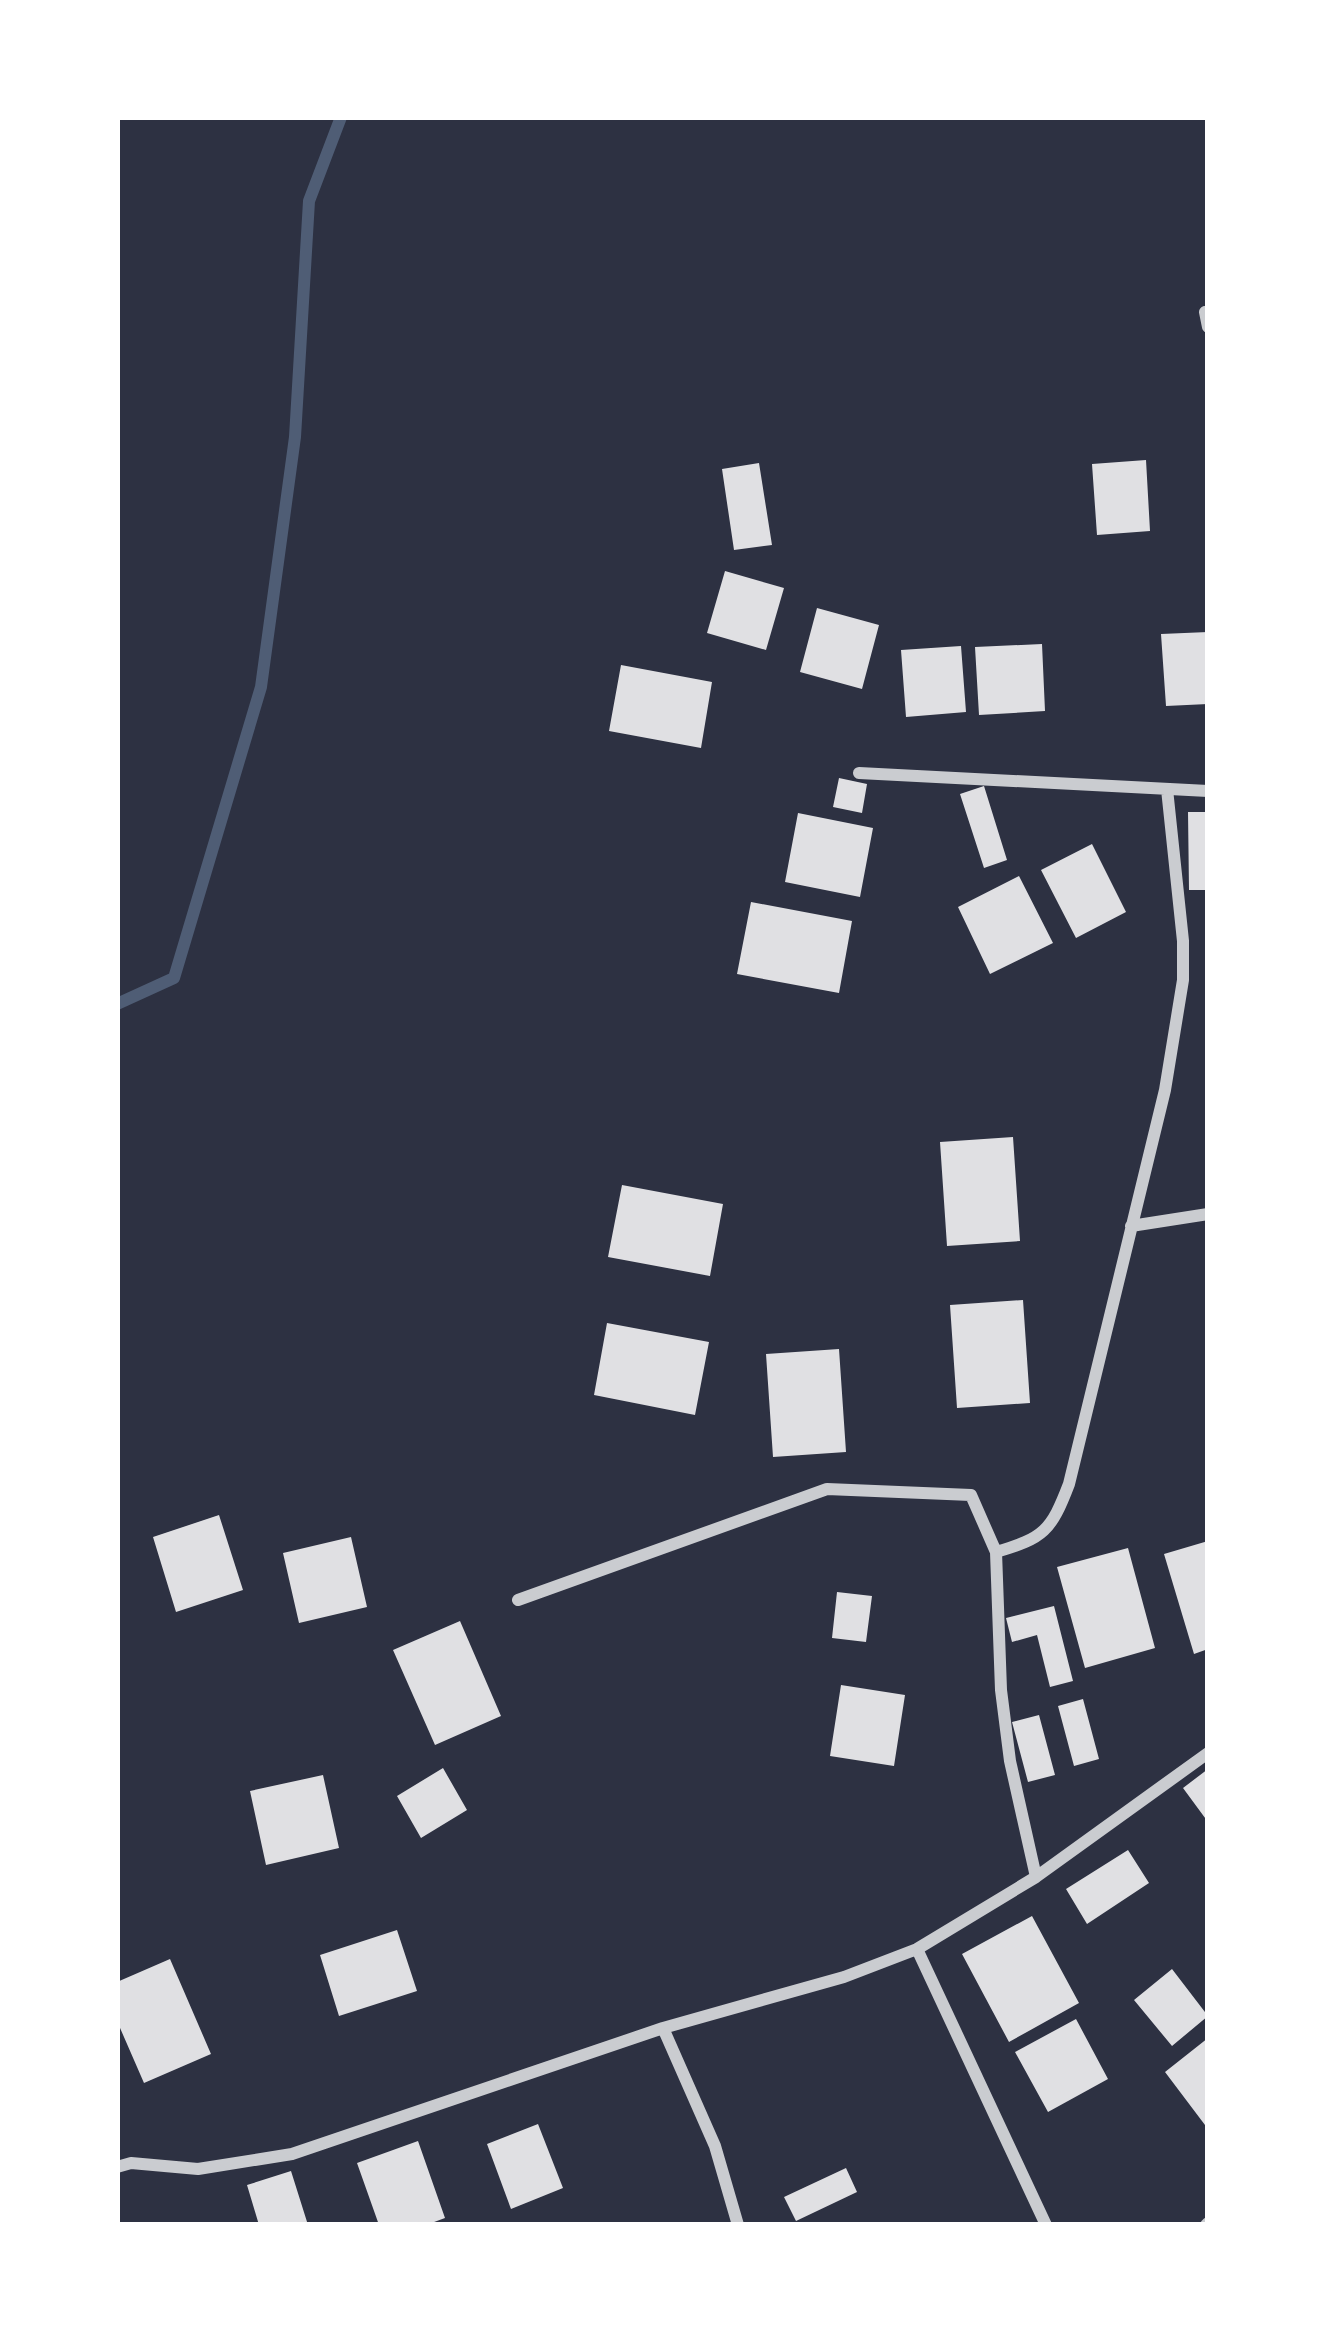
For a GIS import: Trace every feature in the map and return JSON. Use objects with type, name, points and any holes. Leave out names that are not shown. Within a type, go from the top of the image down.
[{"type":"street","points":[[1205,312],[1208,327]]},
{"type":"street","points":[[859,773],[1208,791]]},
{"type":"street","points":[[996,1552],[1037,1540],[1055,1519],[1069,1484],[1165,1090],[1183,980],[1167,789]]},
{"type":"street","points":[[1131,1226],[1208,1214]]},
{"type":"street","points":[[518,1600],[827,1489],[971,1496],[996,1552],[1001,1690],[1010,1761],[1036,1877]]},
{"type":"street","points":[[117,2167],[131,2163],[198,2169],[292,2154],[663,2028],[844,1977],[916,1949],[1036,1877],[1208,1753]]},
{"type":"street","points":[[916,1949],[1046,2225]]},
{"type":"street","points":[[663,2028],[715,2146],[738,2225]]},
{"type":"building","points":[[1146,460],[1150,531],[1097,535],[1092,464]]},
{"type":"building","points":[[759,463],[772,545],[734,550],[722,469]]},
{"type":"building","points":[[725,571],[784,588],[766,650],[707,633]]},
{"type":"building","points":[[817,608],[879,625],[862,689],[800,672]]},
{"type":"building","points":[[1208,632],[1208,704],[1166,706],[1161,634]]},
{"type":"building","points":[[1042,644],[1045,711],[979,715],[975,647]]},
{"type":"building","points":[[961,646],[966,712],[906,717],[901,650]]},
{"type":"building","points":[[621,665],[712,682],[701,748],[609,731]]},
{"type":"building","points":[[839,778],[867,784],[862,813],[833,807]]},
{"type":"building","points":[[984,786],[1007,860],[984,868],[960,794]]},
{"type":"building","points":[[1188,812],[1208,812],[1208,890],[1189,890]]},
{"type":"building","points":[[798,813],[873,828],[860,897],[785,882]]},
{"type":"building","points":[[1092,844],[1126,912],[1076,938],[1041,870]]},
{"type":"building","points":[[1019,876],[1053,943],[990,974],[958,907]]},
{"type":"building","points":[[751,902],[852,921],[839,993],[737,974]]},
{"type":"building","points":[[1013,1137],[1020,1241],[947,1246],[940,1142]]},
{"type":"building","points":[[622,1185],[723,1204],[710,1276],[608,1257]]},
{"type":"building","points":[[1023,1300],[1030,1403],[957,1408],[950,1305]]},
{"type":"building","points":[[607,1323],[709,1342],[695,1415],[594,1395]]},
{"type":"building","points":[[839,1349],[846,1452],[773,1457],[766,1354]]},
{"type":"building","points":[[219,1515],[243,1590],[176,1612],[153,1537]]},
{"type":"building","points":[[351,1537],[367,1607],[299,1623],[283,1553]]},
{"type":"building","points":[[1208,1541],[1208,1649],[1194,1654],[1164,1554]]},
{"type":"building","points":[[1128,1548],[1155,1648],[1085,1668],[1057,1567]]},
{"type":"building","points":[[837,1592],[872,1596],[866,1642],[832,1638]]},
{"type":"building","points":[[1054,1606],[1073,1681],[1050,1687],[1037,1635],[1012,1642],[1006,1618]]},
{"type":"building","points":[[460,1621],[501,1716],[435,1745],[393,1650]]},
{"type":"building","points":[[841,1685],[905,1695],[894,1766],[830,1756]]},
{"type":"building","points":[[1083,1699],[1099,1759],[1074,1766],[1058,1706]]},
{"type":"building","points":[[1039,1715],[1055,1775],[1028,1782],[1012,1722]]},
{"type":"building","points":[[443,1768],[467,1810],[421,1838],[397,1796]]},
{"type":"building","points":[[1208,1769],[1208,1822],[1183,1788]]},
{"type":"building","points":[[323,1775],[339,1848],[266,1865],[250,1791]]},
{"type":"building","points":[[1128,1850],[1149,1883],[1087,1924],[1066,1889]]},
{"type":"building","points":[[1032,1916],[1079,2003],[1009,2042],[962,1954]]},
{"type":"building","points":[[397,1930],[417,1991],[339,2016],[320,1955]]},
{"type":"building","points":[[170,1959],[211,2054],[144,2083],[117,2021],[117,1982]]},
{"type":"building","points":[[1172,1969],[1208,2016],[1172,2046],[1134,2000]]},
{"type":"building","points":[[1076,2019],[1108,2079],[1048,2112],[1015,2052]]},
{"type":"building","points":[[1208,2038],[1208,2129],[1165,2072]]},
{"type":"building","points":[[538,2124],[563,2188],[511,2209],[487,2144]]},
{"type":"building","points":[[418,2141],[445,2218],[426,2225],[379,2225],[357,2163]]},
{"type":"building","points":[[846,2168],[857,2192],[796,2221],[784,2197]]},
{"type":"building","points":[[291,2171],[308,2225],[259,2225],[247,2185]]},
{"type":"waterway","points":[[117,1004],[174,978],[261,687],[295,437],[309,201],[341,117]]}]
